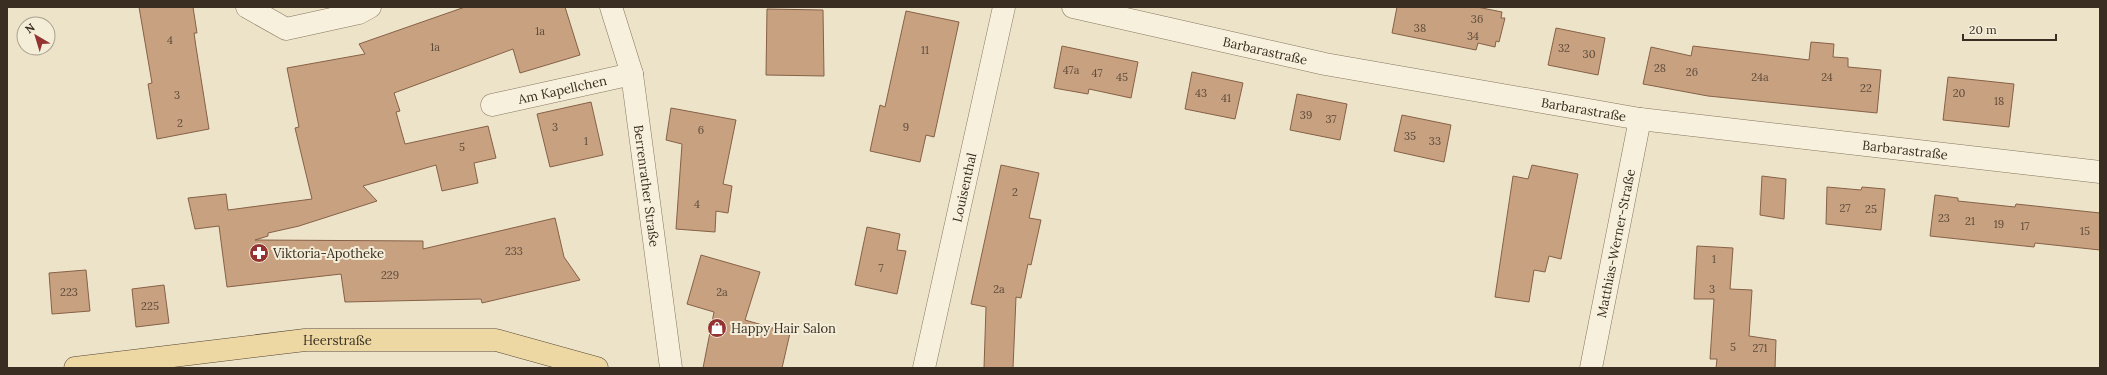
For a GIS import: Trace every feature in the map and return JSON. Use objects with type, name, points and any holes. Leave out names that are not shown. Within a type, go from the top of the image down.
[{"type":"main road","name":"Heerstraße","points":[[75,368],[305,340],[496,340],[597,368]]},
{"type":"street","points":[[247,7],[286,29],[359,13],[370,7]]},
{"type":"street","name":"Berrenrather Straße","points":[[611,7],[632,74],[671,368]]},
{"type":"street","name":"Louisenthal","points":[[924,368],[1004,7]]},
{"type":"street","name":"Barbarastraße","points":[[1073,7],[1325,64],[1640,119],[2100,172]]},
{"type":"street","name":"Am Kapellchen","points":[[492,105],[632,74]]},
{"type":"street","name":"Matthias-Werner-Straße","points":[[1591,368],[1640,119]]},
{"type":"building","points":[[139,7],[193,7],[197,33],[194,33],[209,129],[157,139],[148,84],[152,83]]},
{"type":"building","points":[[465,7],[565,7],[580,55],[520,73],[513,49],[394,93],[400,111],[396,112],[405,144],[488,126],[496,158],[474,163],[478,183],[442,191],[436,165],[363,186],[377,201],[299,226],[268,233],[268,236],[255,240],[423,241],[423,249],[555,218],[564,257],[580,280],[482,303],[481,299],[345,302],[341,274],[227,287],[219,226],[195,229],[188,198],[226,194],[228,210],[312,199],[295,128],[299,127],[287,68],[365,54],[359,44]]},
{"type":"building","points":[[1397,7],[1477,7],[1502,12],[1501,18],[1505,18],[1499,42],[1496,41],[1495,47],[1478,43],[1476,50],[1392,33]]},
{"type":"building","points":[[767,9],[823,10],[824,76],[766,75]]},
{"type":"building","points":[[906,11],[959,22],[934,137],[926,135],[920,162],[870,151],[880,105],[885,107]]},
{"type":"building","points":[[1556,28],[1605,38],[1598,75],[1548,65]]},
{"type":"building","points":[[1811,42],[1834,44],[1833,57],[1848,58],[1848,67],[1881,70],[1877,113],[1708,96],[1643,84],[1651,47],[1691,56],[1693,46],[1809,60]]},
{"type":"building","points":[[1062,46],[1138,62],[1131,98],[1089,89],[1088,94],[1054,88]]},
{"type":"building","points":[[1192,72],[1243,83],[1235,119],[1185,109]]},
{"type":"building","points":[[1948,77],[2014,84],[2009,127],[1943,120]]},
{"type":"building","points":[[1297,94],[1347,104],[1340,140],[1290,130]]},
{"type":"building","points":[[591,102],[603,155],[550,167],[537,114]]},
{"type":"building","points":[[671,108],[736,120],[723,184],[732,186],[728,213],[716,211],[715,232],[676,229],[682,144],[666,140]]},
{"type":"building","points":[[1402,115],[1451,125],[1444,162],[1394,151]]},
{"type":"building","points":[[1001,165],[1039,173],[1029,218],[1041,220],[1031,265],[1028,264],[1021,298],[1016,297],[1013,368],[984,368],[986,307],[971,304]]},
{"type":"building","points":[[1532,165],[1578,174],[1561,259],[1549,256],[1545,272],[1534,270],[1529,302],[1495,297],[1513,176],[1528,179]]},
{"type":"building","points":[[1762,176],[1786,179],[1784,219],[1760,215]]},
{"type":"building","points":[[1827,187],[1861,190],[1862,187],[1885,189],[1881,230],[1826,224]]},
{"type":"building","points":[[1935,195],[1958,198],[1958,201],[2015,207],[2016,204],[2100,213],[2100,250],[2035,243],[2034,247],[1930,236]]},
{"type":"building","points":[[867,227],[900,234],[897,250],[906,251],[897,294],[855,285]]},
{"type":"building","points":[[1697,246],[1733,248],[1730,289],[1752,290],[1749,336],[1776,340],[1775,368],[1716,368],[1717,359],[1710,359],[1714,299],[1694,299]]},
{"type":"building","points":[[701,255],[760,272],[745,320],[790,333],[782,368],[703,368],[714,312],[687,304]]},
{"type":"building","points":[[86,270],[90,311],[52,314],[49,273]]},
{"type":"building","points":[[164,285],[169,323],[136,327],[132,289]]},
{"type":"place","name":"Viktoria-Apotheke","points":[[259,253]]},
{"type":"place","name":"Happy Hair Salon","points":[[717,328]]}]
